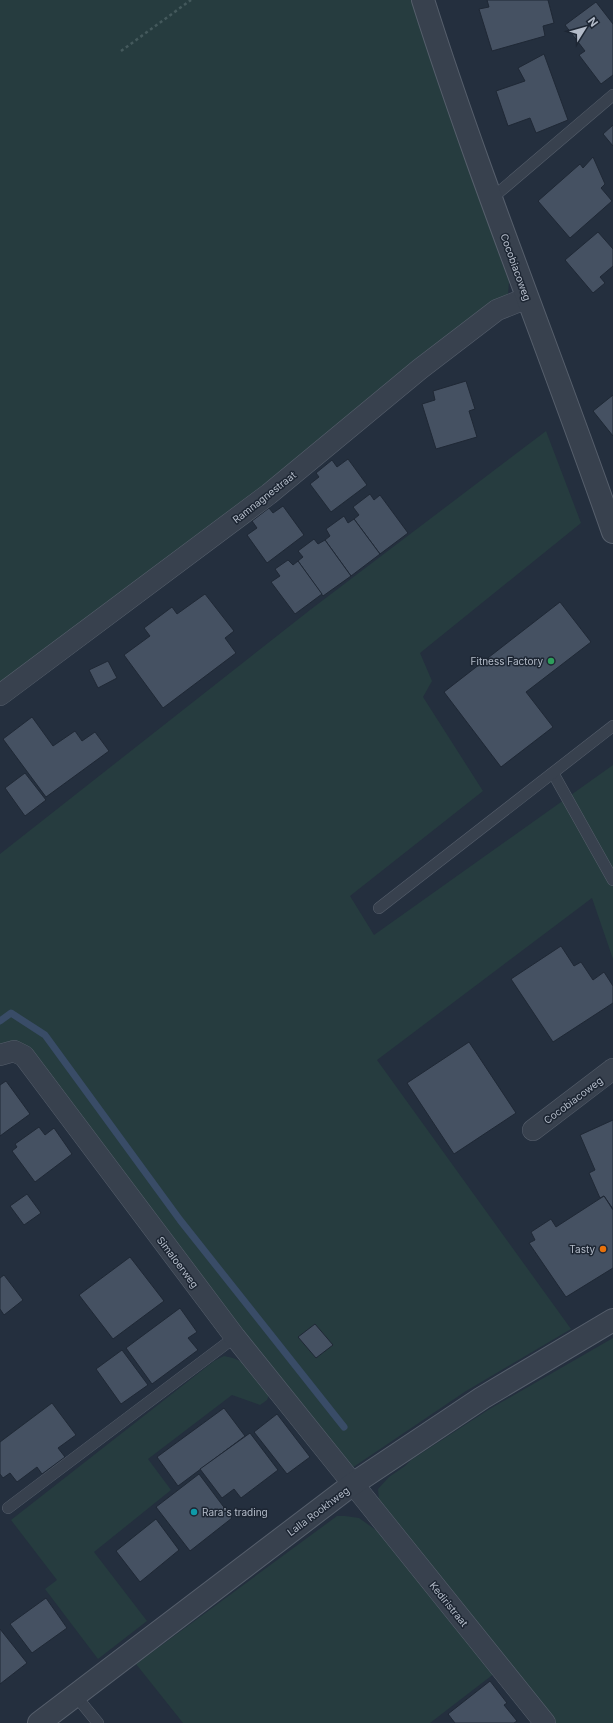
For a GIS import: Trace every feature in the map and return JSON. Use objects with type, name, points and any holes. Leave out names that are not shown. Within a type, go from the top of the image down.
[{"type":"street","name":"Cocobiacoweg","points":[[423,0],[449,82],[527,298],[575,423],[613,532]]},
{"type":"street","name":"Ramnagnestraat","points":[[0,694],[269,494],[420,369],[497,310],[527,298]]},
{"type":"street","name":"Simaloerweg","points":[[0,1055],[14,1051],[24,1056],[235,1337],[353,1484]]},
{"type":"street","name":"Cocobiacoweg","points":[[533,1130],[613,1069]]},
{"type":"street","name":"Lalla Rookhweg","points":[[39,1723],[353,1484],[482,1398],[613,1320]]},
{"type":"street","name":"Kediristraat","points":[[353,1484],[545,1723]]},
{"type":"lane","points":[[492,200],[613,95]]},
{"type":"lane","points":[[379,908],[613,726]]},
{"type":"lane","points":[[553,773],[613,880]]},
{"type":"lane","points":[[8,1508],[235,1337]]},
{"type":"lane","points":[[75,1695],[98,1723]]},
{"type":"path","points":[[122,51],[191,0]]},
{"type":"green space","points":[[0,0],[412,0],[437,80],[509,282],[508,294],[281,474],[0,684]]},
{"type":"green space","points":[[546,431],[581,523],[420,653],[432,681],[423,697],[483,791],[350,896],[374,935],[613,765],[613,959],[592,898],[377,1060],[571,1329],[466,1391],[352,1468],[248,1342],[26,1046],[14,1041],[0,1047],[0,854],[310,610]]},
{"type":"green space","points":[[613,1338],[613,1723],[556,1723],[379,1500],[378,1489],[389,1477],[411,1460],[488,1410]]},
{"type":"green space","points":[[224,1356],[240,1361],[252,1369],[270,1393],[267,1400],[260,1405],[232,1395],[148,1459],[171,1490],[94,1552],[147,1621],[98,1659],[45,1589],[57,1580],[11,1520],[214,1361]]},
{"type":"green space","points":[[337,1516],[359,1518],[390,1540],[495,1673],[430,1723],[183,1723],[136,1664]]},
{"type":"building","points":[[487,0],[548,0],[554,23],[543,26],[545,36],[492,51],[479,9],[489,7]]},
{"type":"building","points":[[596,2],[613,24],[613,75],[601,84],[579,55],[585,51],[565,25]]},
{"type":"building","points":[[544,54],[568,120],[536,133],[530,118],[508,126],[496,91],[525,81],[518,68]]},
{"type":"building","points":[[613,125],[613,146],[603,134]]},
{"type":"building","points":[[593,157],[605,184],[601,188],[612,201],[570,238],[538,201],[580,164],[583,168]]},
{"type":"building","points":[[598,232],[613,249],[613,266],[600,277],[605,283],[593,293],[565,260]]},
{"type":"building","points":[[466,381],[475,409],[469,411],[477,437],[436,449],[422,404],[435,400],[433,391]]},
{"type":"building","points":[[613,395],[613,436],[593,411]]},
{"type":"building","points":[[348,459],[367,485],[331,512],[310,484],[319,477],[316,473],[332,460],[337,467]]},
{"type":"building","points":[[370,494],[374,500],[380,495],[408,533],[380,554],[354,519],[359,515],[353,507]]},
{"type":"building","points":[[283,506],[304,535],[267,563],[247,535],[257,528],[252,521],[269,508],[273,513]]},
{"type":"building","points":[[344,516],[348,523],[354,519],[380,554],[351,576],[325,540],[330,536],[326,529]]},
{"type":"building","points":[[314,539],[318,544],[325,540],[351,576],[323,596],[298,561],[303,557],[298,551]]},
{"type":"building","points":[[288,560],[293,565],[298,561],[322,594],[295,614],[271,582],[280,576],[275,569]]},
{"type":"building","points":[[205,594],[234,631],[225,638],[236,653],[163,708],[124,655],[150,636],[144,628],[172,607],[177,614]]},
{"type":"building","points":[[560,602],[591,642],[526,692],[553,727],[501,767],[444,692]]},
{"type":"building","points":[[108,661],[117,678],[98,688],[89,670]]},
{"type":"building","points":[[32,717],[53,746],[75,731],[82,741],[95,732],[109,751],[46,797],[3,739]]},
{"type":"building","points":[[25,773],[46,800],[25,816],[5,788]]},
{"type":"building","points":[[561,946],[574,966],[581,962],[593,980],[604,972],[613,986],[613,1003],[553,1042],[511,979]]},
{"type":"building","points":[[469,1042],[516,1113],[454,1154],[407,1083]]},
{"type":"building","points":[[6,1081],[30,1114],[0,1136],[0,1085]]},
{"type":"building","points":[[613,1120],[613,1209],[604,1196],[600,1198],[589,1173],[595,1170],[580,1135]]},
{"type":"building","points":[[39,1127],[45,1135],[54,1128],[72,1154],[35,1182],[12,1151],[17,1147],[15,1144]]},
{"type":"building","points":[[27,1194],[41,1213],[24,1225],[10,1206]]},
{"type":"building","points":[[604,1196],[613,1210],[613,1268],[566,1297],[529,1243],[535,1240],[531,1232],[551,1219],[556,1227]]},
{"type":"building","points":[[130,1257],[164,1301],[113,1339],[79,1295]]},
{"type":"building","points":[[4,1275],[23,1300],[4,1315],[0,1309],[0,1278]]},
{"type":"building","points":[[180,1308],[197,1332],[188,1338],[198,1350],[152,1384],[126,1348]]},
{"type":"building","points":[[315,1324],[333,1345],[316,1358],[298,1337]]},
{"type":"building","points":[[122,1350],[148,1385],[121,1404],[96,1369]]},
{"type":"building","points":[[52,1403],[76,1435],[58,1448],[65,1457],[42,1474],[37,1467],[17,1482],[10,1473],[3,1478],[0,1474],[0,1442]]},
{"type":"building","points":[[224,1408],[245,1436],[178,1486],[157,1457]]},
{"type":"building","points":[[277,1414],[310,1457],[287,1474],[254,1432]]},
{"type":"building","points":[[250,1433],[278,1470],[241,1498],[234,1489],[222,1498],[200,1469]]},
{"type":"building","name":"Rara's trading","points":[[199,1474],[232,1518],[190,1551],[156,1507]]},
{"type":"building","points":[[156,1519],[179,1550],[140,1582],[116,1551]]},
{"type":"building","points":[[46,1598],[67,1628],[32,1653],[10,1624]]},
{"type":"building","points":[[0,1629],[27,1663],[0,1684]]},
{"type":"building","points":[[490,1681],[507,1703],[504,1705],[517,1721],[514,1723],[455,1723],[448,1714]]},
{"type":"waterway","points":[[0,1021],[11,1013],[45,1035],[180,1220],[344,1427]]},
{"type":"place","name":"Fitness Factory","points":[[551,661]]},
{"type":"place","name":"Tasty","points":[[603,1249]]},
{"type":"place","name":"Rara's trading","points":[[194,1512]]}]
